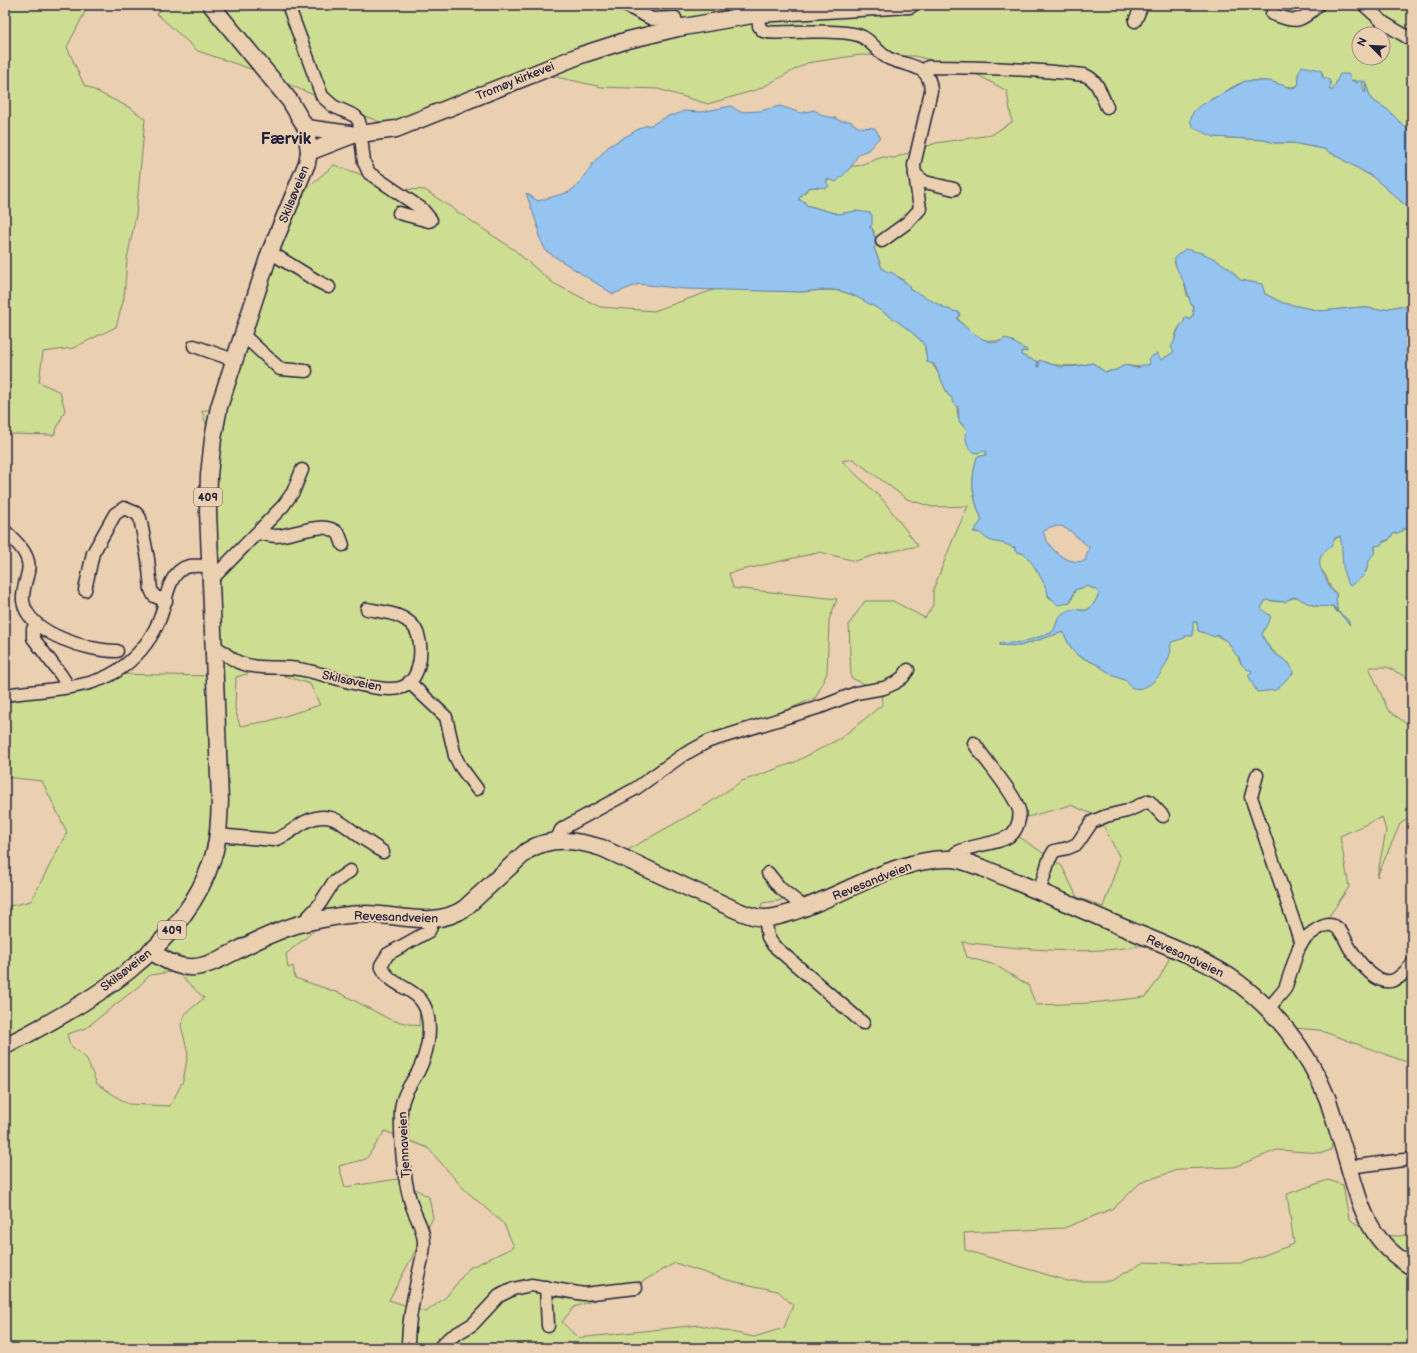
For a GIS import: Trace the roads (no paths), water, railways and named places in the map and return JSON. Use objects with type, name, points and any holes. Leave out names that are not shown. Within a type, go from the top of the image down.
[{"type":"main road","name":"Skilsøveien","points":[[5,1046],[79,1006],[105,988],[165,938],[186,912],[201,888],[213,857],[218,836],[220,800],[210,572],[208,482],[213,439],[219,407],[270,252],[312,150],[310,129],[290,101],[211,5]]},
{"type":"main road","name":"Tromøy kirkevei","points":[[312,150],[357,134],[396,129],[581,55],[628,40],[678,28],[758,14],[910,5]]},
{"type":"main road","name":"Tromøy kirkevei","points":[[310,129],[357,134]]},
{"type":"main road","name":"Revesandveien","points":[[150,951],[181,966],[197,966],[223,957],[278,931],[306,922],[363,914],[387,914],[431,920],[455,915],[527,851],[538,844],[556,840],[584,842],[602,848],[752,917],[765,918],[805,908],[902,867],[936,860],[955,860],[983,868],[1181,953],[1225,974],[1268,1009],[1290,1034],[1321,1084],[1361,1208],[1370,1226],[1383,1243],[1399,1259],[1412,1267]]},
{"type":"main road","points":[[165,938],[174,953],[189,963],[197,966]]},
{"type":"street","points":[[288,5],[322,96],[333,106],[355,116],[360,121],[357,134],[364,162],[369,173],[422,209],[431,220],[429,222],[399,213]]},
{"type":"street","points":[[625,5],[652,19],[675,18],[678,28]]},
{"type":"street","points":[[1134,21],[1142,5]]},
{"type":"street","points":[[1272,14],[1294,21],[1301,20],[1318,5]]},
{"type":"street","points":[[1364,5],[1384,23],[1412,40]]},
{"type":"street","points":[[758,14],[760,26],[763,31],[770,33],[794,32],[856,34],[868,40],[887,58],[919,67],[924,71],[931,83],[931,91],[914,165],[920,209],[908,222],[882,241]]},
{"type":"street","points":[[924,71],[928,67],[986,67],[1037,69],[1084,75],[1092,77],[1096,82],[1107,107]]},
{"type":"street","points":[[915,174],[926,182],[954,189]]},
{"type":"street","points":[[270,252],[329,287]]},
{"type":"street","points":[[243,335],[280,369],[306,371]]},
{"type":"street","points":[[194,346],[234,360]]},
{"type":"street","points":[[5,695],[91,683],[107,677],[132,660],[152,636],[172,582],[183,568],[190,566],[210,572],[214,576],[241,548],[258,534],[284,506],[293,492],[302,470]]},
{"type":"street","points":[[85,590],[93,553],[115,514],[124,508],[136,512],[140,518],[148,559],[151,590],[154,596],[166,601]]},
{"type":"street","points":[[258,534],[275,536],[305,530],[331,528],[339,534],[343,545]]},
{"type":"street","points":[[5,531],[19,544],[29,564],[24,585],[24,603],[31,619],[36,624],[84,647],[103,651],[117,651]]},
{"type":"street","points":[[366,609],[399,616],[414,627],[420,648],[420,660],[417,673],[409,682],[446,717],[455,756],[460,766],[477,789]]},
{"type":"street","points":[[36,624],[33,629],[33,638],[62,675],[68,686]]},
{"type":"street","name":"Skilsøveien","points":[[213,645],[238,662],[255,667],[299,669],[381,688],[403,687],[409,682]]},
{"type":"street","points":[[556,840],[561,830],[565,827],[636,789],[683,755],[700,745],[765,725],[786,716],[823,706],[856,693],[884,688],[899,680],[908,670]]},
{"type":"street","points":[[955,860],[956,853],[964,848],[1002,839],[1011,835],[1015,830],[1020,816],[1014,800],[974,743]]},
{"type":"street","points":[[1257,775],[1251,792],[1254,809],[1278,872],[1299,937],[1303,941]]},
{"type":"street","points":[[1039,892],[1048,860],[1054,851],[1068,848],[1077,844],[1092,822],[1106,816],[1127,812],[1148,801],[1163,816]]},
{"type":"street","points":[[218,836],[273,840],[280,838],[311,819],[318,817],[329,817],[347,826],[383,852]]},
{"type":"street","points":[[306,922],[306,919],[319,905],[333,883],[350,871]]},
{"type":"street","points":[[768,873],[780,888],[805,908]]},
{"type":"street","points":[[765,918],[768,937],[773,945],[863,1023]]},
{"type":"street","name":"Tjennaveien","points":[[408,1348],[409,1318],[424,1244],[422,1228],[411,1205],[404,1178],[401,1109],[404,1094],[418,1070],[426,1052],[428,1015],[425,1002],[412,991],[390,979],[383,972],[381,965],[388,954],[429,930],[431,927],[431,920]]},
{"type":"street","points":[[1268,1009],[1285,989],[1299,947],[1303,941],[1325,925],[1336,926],[1340,930],[1352,951],[1364,966],[1377,978],[1390,981],[1402,975],[1412,964]]},
{"type":"street","points":[[1349,1167],[1412,1158]]},
{"type":"street","points":[[439,1348],[448,1339],[473,1324],[500,1296],[513,1289],[531,1285],[584,1294],[636,1288]]},
{"type":"street","points":[[546,1287],[548,1326]]},
{"type":"water","points":[[1302,66],[1321,70],[1323,78],[1328,78],[1331,84],[1329,89],[1332,91],[1340,74],[1348,74],[1352,81],[1355,80],[1355,83],[1357,83],[1357,81],[1362,81],[1364,92],[1366,92],[1365,81],[1371,99],[1388,110],[1411,133],[1412,211],[1373,177],[1324,149],[1292,143],[1275,143],[1264,140],[1214,137],[1194,128],[1190,121],[1193,112],[1198,107],[1245,81],[1270,81],[1291,88],[1296,87],[1299,84],[1298,74]]},
{"type":"water","points":[[731,106],[740,112],[760,111],[780,106],[801,113],[814,110],[824,116],[835,118],[840,121],[850,121],[858,127],[875,128],[880,137],[867,151],[858,155],[850,168],[836,182],[827,179],[826,181],[829,186],[826,188],[808,188],[799,200],[804,201],[806,205],[838,214],[857,211],[870,213],[872,215],[872,225],[869,227],[872,228],[874,236],[878,241],[874,248],[882,268],[889,273],[893,273],[911,287],[909,288],[910,290],[947,309],[959,312],[960,315],[957,319],[966,328],[986,341],[1000,342],[1005,338],[1027,350],[1027,352],[1022,351],[1021,355],[1038,362],[1037,367],[1039,367],[1039,360],[1060,367],[1093,363],[1105,372],[1116,370],[1125,365],[1136,368],[1140,367],[1141,365],[1148,365],[1150,364],[1148,359],[1157,353],[1161,360],[1174,352],[1171,347],[1179,327],[1184,322],[1185,317],[1190,320],[1194,313],[1192,311],[1194,311],[1193,305],[1191,305],[1186,287],[1175,265],[1175,257],[1185,249],[1202,253],[1215,259],[1229,268],[1240,280],[1262,284],[1265,294],[1283,303],[1321,311],[1361,307],[1380,310],[1399,306],[1412,308],[1412,528],[1403,529],[1403,531],[1393,534],[1389,540],[1383,541],[1381,545],[1375,546],[1375,553],[1372,555],[1368,563],[1364,575],[1350,586],[1343,570],[1340,536],[1335,538],[1331,547],[1324,552],[1321,557],[1320,565],[1330,589],[1336,593],[1337,610],[1333,606],[1323,607],[1314,605],[1297,597],[1291,598],[1285,602],[1266,600],[1261,608],[1271,617],[1262,634],[1270,649],[1291,666],[1293,673],[1276,690],[1257,692],[1248,675],[1252,672],[1251,670],[1248,670],[1241,664],[1239,657],[1236,655],[1228,642],[1217,635],[1215,637],[1198,631],[1197,622],[1193,622],[1193,636],[1185,636],[1185,638],[1172,642],[1168,660],[1156,680],[1137,689],[1130,687],[1127,681],[1114,676],[1098,665],[1077,655],[1072,650],[1063,632],[1020,646],[999,645],[1002,642],[1020,642],[1051,633],[1062,614],[1068,610],[1086,610],[1090,608],[1099,594],[1097,590],[1087,586],[1075,590],[1070,603],[1058,605],[1048,595],[1039,574],[1024,554],[1015,551],[1015,547],[989,540],[979,533],[973,532],[982,520],[974,496],[973,474],[977,457],[986,455],[986,451],[976,453],[969,449],[965,437],[967,430],[959,421],[958,407],[948,395],[934,364],[927,362],[925,347],[913,333],[855,296],[835,290],[801,292],[685,289],[639,284],[613,294],[546,251],[538,234],[539,230],[526,193],[538,201],[569,192],[577,186],[594,162],[609,146],[644,126],[651,125],[670,115],[675,115],[684,111],[701,112]],"holes":[[[1061,526],[1070,531],[1089,547],[1085,561],[1071,561],[1059,554],[1049,544],[1043,532],[1050,527]]]},
{"type":"water","points":[[1339,612],[1348,620],[1350,625]]},
{"type":"district","name":"Færvik","points":[[286,138]]}]
